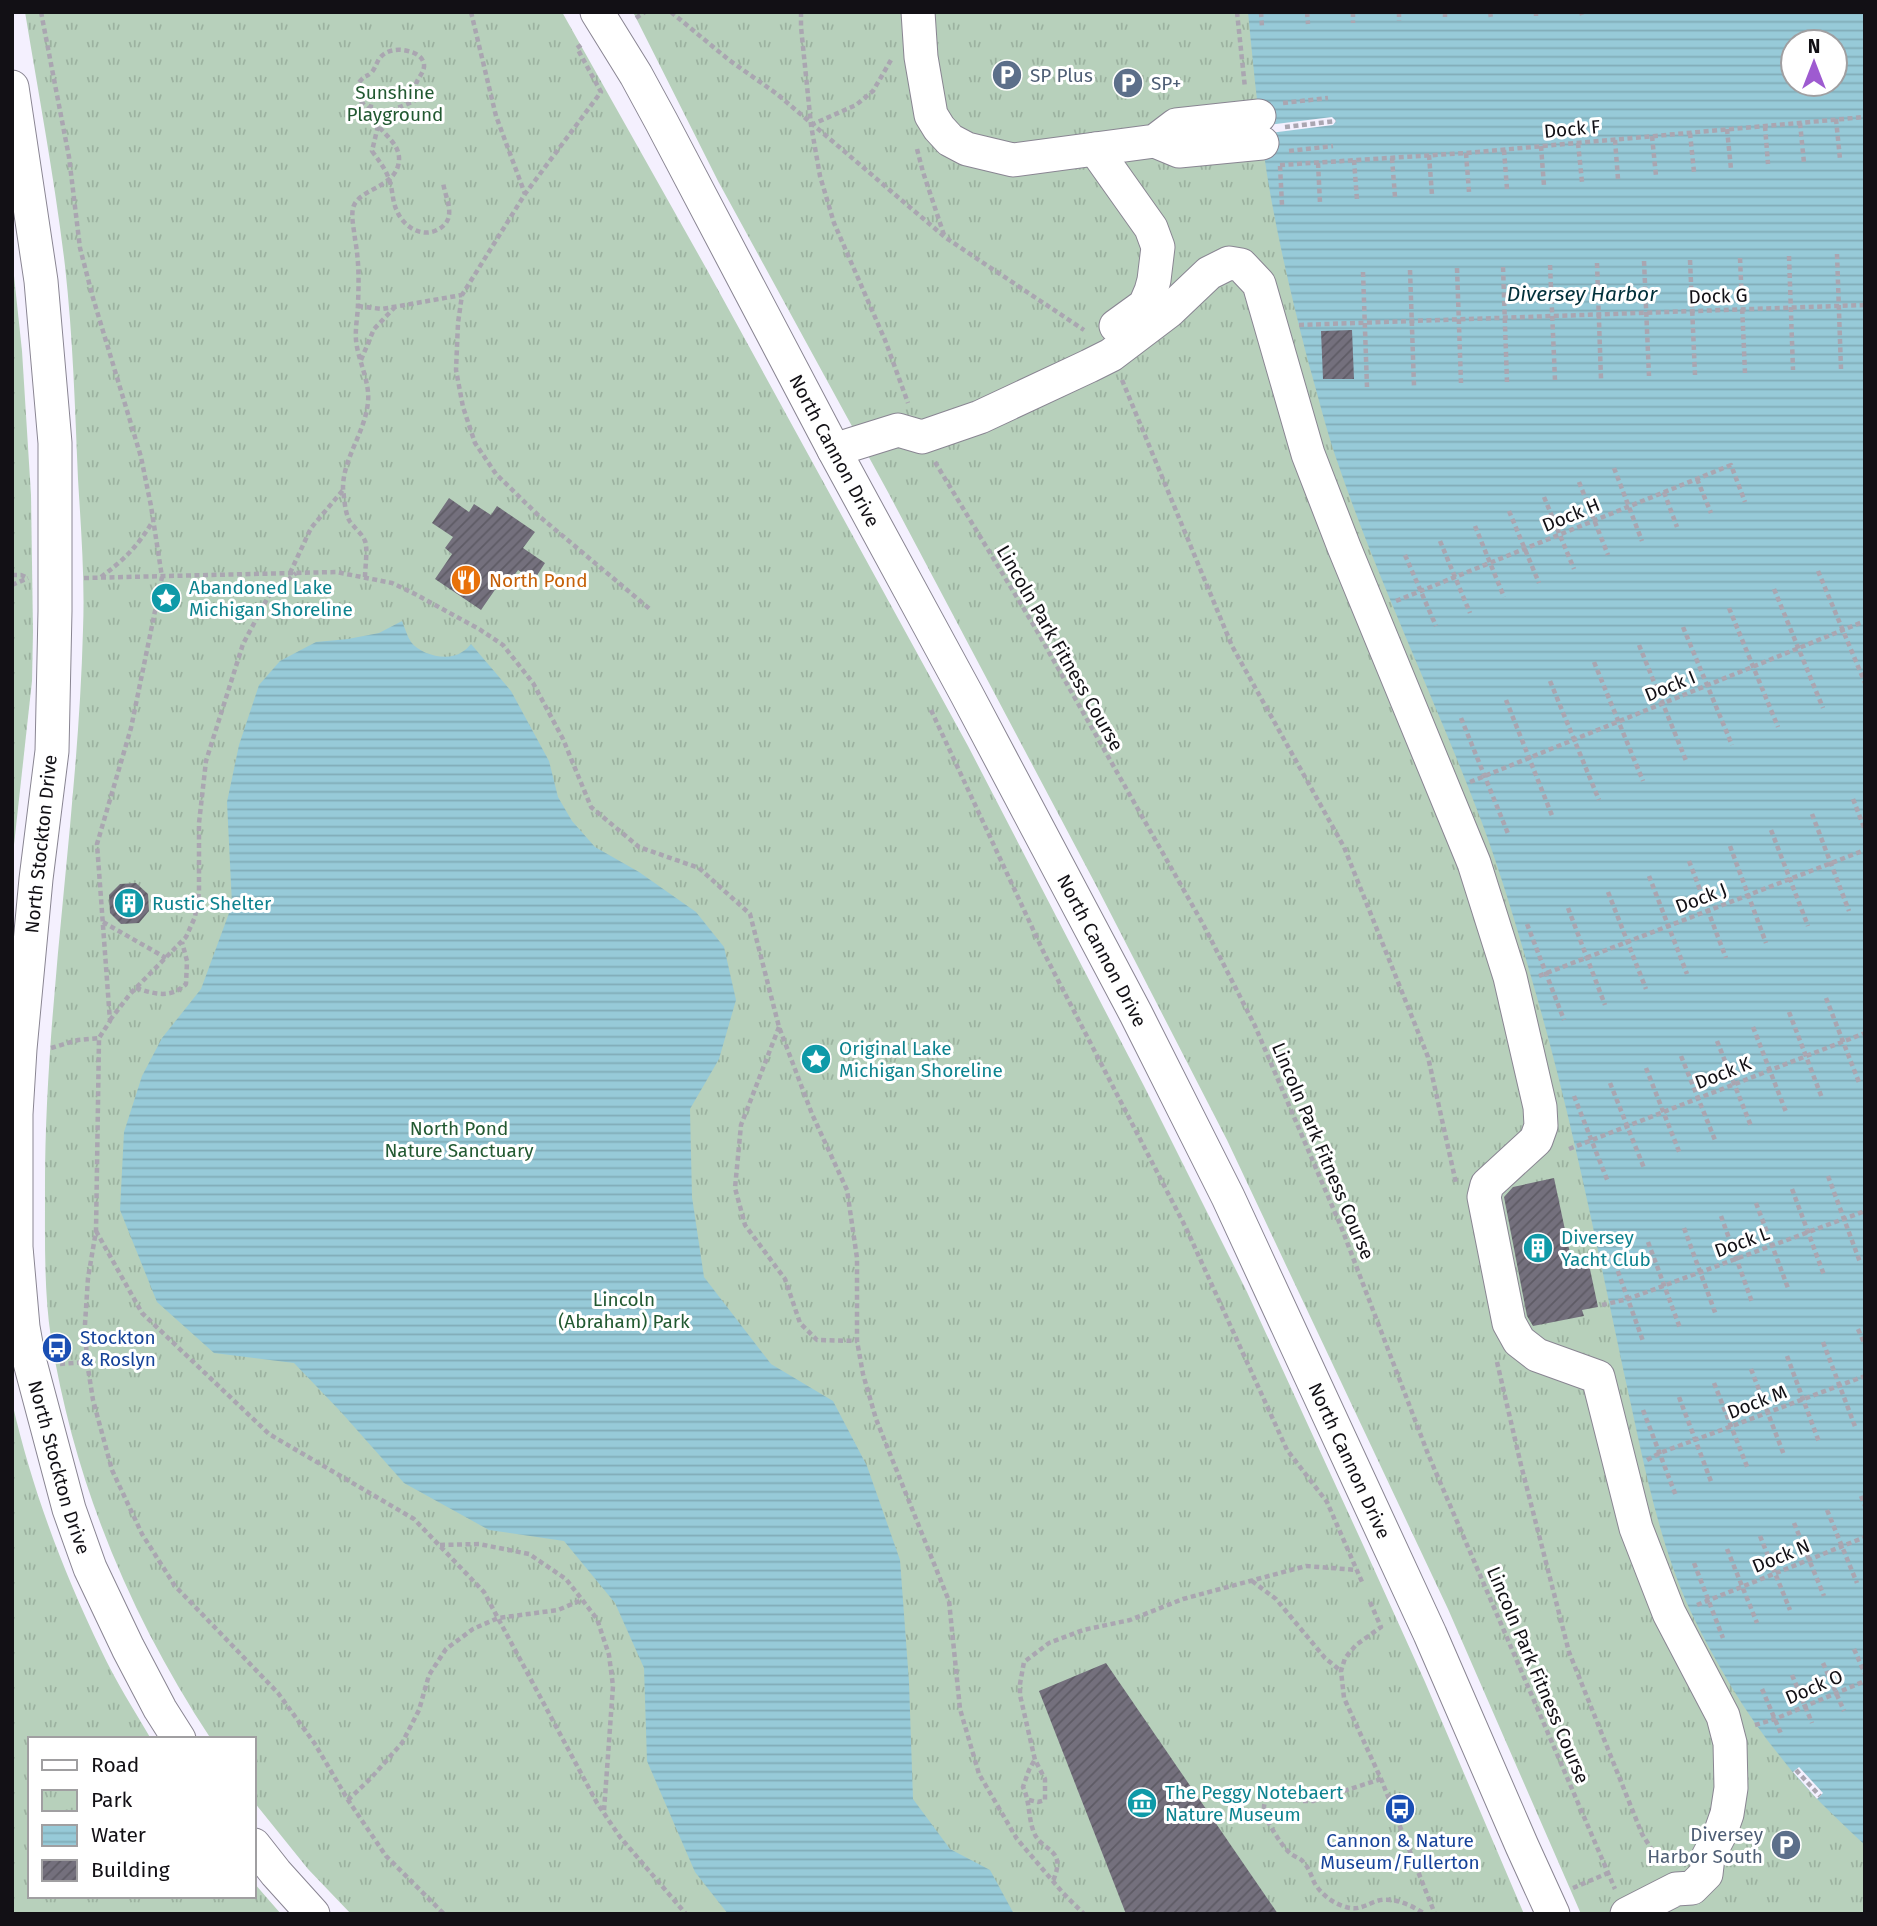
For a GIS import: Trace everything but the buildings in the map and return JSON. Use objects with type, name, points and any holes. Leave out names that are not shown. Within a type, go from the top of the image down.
[{"type":"street","name":"North Cannon Drive","points":[[597,12],[661,121],[1136,1014],[1228,1197],[1430,1634],[1522,1846],[1561,1901]]},
{"type":"street","points":[[918,12],[930,115],[950,139],[967,149],[1013,160],[1154,141],[1179,151],[1267,130]]},
{"type":"street","name":"North Stockton Drive","points":[[12,87],[41,281],[55,443],[52,751],[36,879],[16,1114],[16,1247],[23,1327],[69,1509],[90,1568],[153,1697],[178,1737]]},
{"type":"street","points":[[1095,149],[1151,228],[1158,247],[1151,291],[1151,312]]},
{"type":"street","points":[[834,450],[902,415],[914,416],[991,391],[1079,351],[1151,312],[1169,311],[1209,273],[1229,263],[1241,265],[1258,284],[1308,454],[1474,863],[1510,977],[1540,1107],[1541,1126],[1536,1140],[1487,1185],[1484,1197],[1509,1323],[1519,1340],[1537,1355],[1598,1377],[1636,1528],[1669,1613],[1723,1716],[1730,1743],[1731,1788],[1727,1814],[1708,1857],[1693,1861],[1681,1872],[1622,1903]]},
{"type":"street","points":[[256,1847],[313,1914]]},
{"type":"path","points":[[41,12],[69,158],[80,248],[141,457],[162,577],[131,728],[97,844],[110,1020]]},
{"type":"path","points":[[471,12],[496,116],[525,194]]},
{"type":"path","points":[[636,18],[645,12]]},
{"type":"path","points":[[671,12],[729,60],[777,94],[946,239],[1084,330]]},
{"type":"path","points":[[802,12],[801,27],[811,125],[820,176],[834,223],[885,340],[902,415]]},
{"type":"path","points":[[1237,12],[1267,130],[1282,205]]},
{"type":"path","points":[[1261,12],[1262,27]]},
{"type":"path","points":[[1307,12],[1308,24]]},
{"type":"path","points":[[1353,12],[1353,23]]},
{"type":"path","points":[[1399,12],[1399,21]]},
{"type":"path","points":[[1445,12],[1445,20]]},
{"type":"path","points":[[581,45],[577,48],[601,92],[525,194],[462,295],[456,370],[463,407],[475,443],[496,474],[539,516],[651,610]]},
{"type":"path","points":[[371,110],[358,99],[358,84],[370,73],[380,57],[390,50],[399,49],[412,52],[424,61],[414,101],[374,118]]},
{"type":"path","points":[[811,125],[856,104],[873,91],[896,52]]},
{"type":"path","points":[[365,577],[366,541],[348,518],[343,490],[345,469],[362,426],[368,402],[356,341],[359,267],[352,218],[357,200],[390,180],[398,167],[396,145],[378,126],[371,110],[372,102],[378,95],[389,92],[397,93],[408,104]]},
{"type":"path","points":[[1267,130],[1328,98]]},
{"type":"path","name":"Dock F","points":[[1267,130],[1318,163],[1504,150],[1865,117]]},
{"type":"path","points":[[1836,119],[1840,159]]},
{"type":"path","points":[[1267,130],[1336,121]]},
{"type":"path","points":[[1800,123],[1804,163]]},
{"type":"path","points":[[378,126],[372,151],[382,163],[390,180],[397,211],[402,220],[416,231],[434,232],[448,221],[450,207],[443,182]]},
{"type":"path","points":[[1765,126],[1768,164]]},
{"type":"path","points":[[1267,130],[1333,146]]},
{"type":"path","points":[[1727,130],[1731,169]]},
{"type":"path","points":[[1690,132],[1694,172]]},
{"type":"path","points":[[1652,136],[1656,176]]},
{"type":"path","points":[[1615,139],[1619,179]]},
{"type":"path","points":[[1578,143],[1582,183]]},
{"type":"path","points":[[1541,146],[1544,186]]},
{"type":"path","points":[[1504,150],[1507,190]]},
{"type":"path","points":[[1466,153],[1469,192]]},
{"type":"path","points":[[1429,155],[1432,195]]},
{"type":"path","points":[[1392,158],[1395,197]]},
{"type":"path","points":[[1354,160],[1357,200]]},
{"type":"path","points":[[1318,163],[1320,203]]},
{"type":"path","points":[[1837,254],[1842,369]]},
{"type":"path","points":[[1788,256],[1793,370]]},
{"type":"path","points":[[1740,258],[1745,373]]},
{"type":"path","points":[[1690,260],[1695,375]]},
{"type":"path","points":[[1644,261],[1649,376]]},
{"type":"path","points":[[1597,263],[1601,379]]},
{"type":"path","points":[[1550,265],[1555,380]]},
{"type":"path","points":[[1503,267],[1507,382]]},
{"type":"path","points":[[1457,268],[1461,383]]},
{"type":"path","points":[[1410,270],[1414,386]]},
{"type":"path","points":[[1363,272],[1367,387]]},
{"type":"path","points":[[358,306],[382,309],[462,295]]},
{"type":"path","name":"Dock G","points":[[1299,325],[1865,305]]},
{"type":"path","points":[[360,361],[374,329],[395,307]]},
{"type":"path","points":[[1120,376],[1232,646],[1344,847],[1428,1057],[1457,1185]]},
{"type":"path","name":"Lincoln Park Fitness Course","points":[[934,459],[1032,624],[1203,924],[1255,1026],[1342,1229],[1428,1454],[1622,1903]]},
{"type":"path","name":"Dock H","points":[[1391,603],[1731,465],[1745,502]]},
{"type":"path","points":[[1614,468],[1642,541]]},
{"type":"path","points":[[1697,478],[1711,513]]},
{"type":"path","points":[[1579,482],[1608,555]]},
{"type":"path","points":[[343,490],[311,528],[293,573],[268,597],[243,644],[206,761],[200,823],[200,893],[195,917],[186,937],[136,988],[99,1038],[96,1231],[88,1278],[85,1324],[87,1363],[93,1400],[113,1470],[142,1534],[175,1586],[278,1693],[315,1744],[348,1800],[386,1856],[444,1914]]},
{"type":"path","points":[[1664,492],[1677,527]]},
{"type":"path","points":[[1544,497],[1574,569]]},
{"type":"path","points":[[1509,511],[1539,583]]},
{"type":"path","points":[[100,578],[124,561],[153,521]]},
{"type":"path","points":[[1475,526],[1504,597]]},
{"type":"path","points":[[1440,541],[1470,613]]},
{"type":"path","points":[[1405,555],[1436,626]]},
{"type":"path","points":[[1818,571],[1865,683]]},
{"type":"path","points":[[84,578],[336,572],[392,583],[479,629],[503,645],[533,683],[563,739],[591,807],[639,847],[699,868],[750,914],[779,1027],[812,1114],[847,1190],[857,1258],[857,1341],[863,1374],[876,1419],[948,1601],[960,1709],[979,1774],[1017,1839],[1084,1914]]},
{"type":"path","points":[[12,575],[29,578],[12,585]]},
{"type":"path","points":[[1774,589],[1823,708]]},
{"type":"path","points":[[1729,608],[1778,727]]},
{"type":"path","name":"Dock I","points":[[1467,783],[1865,621]]},
{"type":"path","points":[[1683,627],[1732,745]]},
{"type":"path","points":[[1639,645],[1687,763]]},
{"type":"path","points":[[1594,662],[1643,781]]},
{"type":"path","points":[[1550,681],[1599,800]]},
{"type":"path","points":[[1506,699],[1553,818]]},
{"type":"path","points":[[930,710],[1044,953],[1186,1228],[1287,1450],[1328,1502],[1362,1582]]},
{"type":"path","points":[[1461,718],[1509,836]]},
{"type":"path","points":[[1853,799],[1865,830]]},
{"type":"path","points":[[1812,814],[1849,911]]},
{"type":"path","points":[[1771,830],[1808,926]]},
{"type":"path","points":[[1730,846],[1766,943]]},
{"type":"path","name":"Dock J","points":[[1547,973],[1865,850]]},
{"type":"path","points":[[1689,861],[1726,958]]},
{"type":"path","points":[[1649,876],[1686,974]]},
{"type":"path","points":[[1608,892],[1646,989]]},
{"type":"path","points":[[1568,908],[1605,1005]]},
{"type":"path","points":[[102,922],[166,958]]},
{"type":"path","points":[[1527,924],[1564,1020]]},
{"type":"path","points":[[136,988],[165,994],[178,992],[186,984],[187,961],[182,942]]},
{"type":"path","points":[[1826,998],[1860,1085]]},
{"type":"path","points":[[1789,1012],[1822,1098]]},
{"type":"path","points":[[779,1027],[741,1125],[735,1188],[745,1224],[785,1279],[800,1323],[817,1340],[857,1341]]},
{"type":"path","points":[[1753,1027],[1786,1112]]},
{"type":"path","name":"Dock K","points":[[1572,1148],[1865,1033]]},
{"type":"path","points":[[51,1048],[78,1040],[99,1038]]},
{"type":"path","points":[[1717,1041],[1751,1126]]},
{"type":"path","points":[[1681,1056],[1715,1140]]},
{"type":"path","points":[[1646,1068],[1680,1154]]},
{"type":"path","points":[[1610,1083],[1644,1168]]},
{"type":"path","points":[[1574,1096],[1608,1182]]},
{"type":"path","points":[[1828,1175],[1860,1262]]},
{"type":"path","points":[[1792,1189],[1824,1275]]},
{"type":"path","points":[[1756,1203],[1788,1289]]},
{"type":"path","name":"Dock L","points":[[1602,1305],[1628,1298],[1865,1211]]},
{"type":"path","points":[[1721,1216],[1752,1302]]},
{"type":"path","points":[[1684,1228],[1716,1315]]},
{"type":"path","points":[[96,1231],[142,1313],[270,1434],[414,1519],[484,1592],[604,1812],[620,1837],[685,1914]]},
{"type":"path","points":[[1648,1242],[1680,1328]]},
{"type":"path","points":[[1612,1255],[1643,1341]]},
{"type":"path","points":[[1858,1329],[1865,1345]]},
{"type":"path","points":[[1822,1342],[1856,1429]]},
{"type":"path","points":[[1787,1356],[1819,1442]]},
{"type":"path","points":[[1496,1357],[1569,1652],[1642,1834],[1669,1877]]},
{"type":"path","points":[[57,1364],[87,1363]]},
{"type":"path","points":[[1751,1370],[1784,1455]]},
{"type":"path","name":"Dock M","points":[[1660,1453],[1865,1376]]},
{"type":"path","points":[[1714,1383],[1748,1469]]},
{"type":"path","points":[[1679,1397],[1712,1484]]},
{"type":"path","points":[[1643,1410],[1676,1496]]},
{"type":"path","points":[[1861,1496],[1865,1506]]},
{"type":"path","points":[[1827,1510],[1857,1583]]},
{"type":"path","points":[[1794,1523],[1824,1596]]},
{"type":"path","points":[[1760,1536],[1790,1610]]},
{"type":"path","name":"Dock N","points":[[1708,1600],[1865,1537]]},
{"type":"path","points":[[439,1545],[479,1544],[529,1554],[566,1579],[597,1619],[610,1654],[613,1686],[604,1812]]},
{"type":"path","points":[[1727,1549],[1757,1623]]},
{"type":"path","points":[[1694,1563],[1723,1638]]},
{"type":"path","points":[[1029,1800],[1045,1800],[1045,1779],[1035,1760],[1020,1695],[1024,1662],[1049,1643],[1083,1630],[1130,1620],[1183,1599],[1306,1566],[1357,1570]]},
{"type":"path","points":[[1252,1581],[1276,1599],[1325,1658],[1341,1671]]},
{"type":"path","points":[[348,1800],[372,1777],[401,1742],[419,1710],[429,1675],[446,1649],[473,1629],[498,1618],[558,1610],[582,1600]]},
{"type":"path","points":[[1370,1602],[1381,1627],[1356,1645],[1345,1658],[1341,1671],[1344,1698],[1381,1779],[1435,1914]]},
{"type":"path","points":[[1854,1649],[1865,1674]]},
{"type":"path","points":[[1823,1663],[1844,1712]]},
{"type":"path","points":[[1793,1675],[1812,1723]]},
{"type":"path","name":"Dock O","points":[[1757,1725],[1865,1681]]},
{"type":"path","points":[[1762,1689],[1782,1736]]},
{"type":"path","points":[[1035,1760],[1023,1787],[1029,1800],[1029,1819],[1035,1835],[1054,1852],[1058,1869],[1052,1881]]},
{"type":"path","points":[[1796,1770],[1820,1796]]},
{"type":"path","points":[[1381,1779],[1313,1801],[1301,1801],[1276,1792],[1268,1796],[1264,1805],[1266,1819],[1282,1844],[1291,1854],[1302,1860],[1320,1892],[1329,1899],[1355,1909],[1375,1902],[1398,1901],[1425,1914]]},
{"type":"path","points":[[1561,1901],[1608,1873]]},
{"type":"green space","name":"Lincoln (Abraham) Park","points":[[25,12],[562,12],[968,746],[1144,1086],[1247,1292],[1425,1682],[1524,1914],[351,1914],[308,1869],[256,1804],[256,1737],[210,1737],[155,1645],[131,1597],[91,1497],[61,1392],[51,1338],[45,1249],[46,1125],[55,984],[75,772],[83,630],[73,372],[68,293]]},
{"type":"green space","points":[[633,12],[1865,12],[1865,1914],[1581,1914],[1448,1609],[1227,1140],[1097,887],[889,494],[718,181]]},
{"type":"green space","points":[[12,257],[22,351],[31,495],[33,632],[32,681],[12,863]]},
{"type":"green space","points":[[12,1402],[49,1528],[73,1589],[106,1661],[150,1737],[28,1737],[28,1898],[256,1898],[256,1885],[281,1914],[12,1914]]},
{"type":"water","name":"Diversey Harbor","points":[[1248,12],[1865,12],[1865,1845],[1802,1783],[1769,1743],[1710,1649],[1678,1582],[1644,1463],[1593,1225],[1546,1029],[1512,913],[1474,802],[1385,587],[1331,444],[1288,280],[1260,128]]},
{"type":"water","name":"North Pond","points":[[402,621],[411,642],[428,654],[442,657],[456,655],[471,644],[511,691],[549,761],[558,797],[572,821],[595,847],[639,872],[696,912],[724,947],[736,1000],[719,1059],[690,1109],[692,1197],[704,1277],[771,1364],[833,1401],[867,1466],[900,1560],[909,1682],[913,1799],[950,1849],[990,1870],[1014,1914],[728,1914],[695,1872],[647,1761],[644,1668],[615,1603],[564,1541],[489,1530],[404,1483],[294,1363],[214,1353],[157,1302],[120,1210],[124,1132],[142,1076],[162,1038],[201,989],[232,905],[227,802],[239,745],[259,685],[280,661],[316,642],[379,633]]},
{"type":"pier","points":[[1332,117],[1336,121],[1333,125],[1261,134],[1260,126]]},
{"type":"pier","points":[[1799,1767],[1823,1793],[1817,1799],[1793,1772]]},
{"type":"place","name":"SP Plus","points":[[1007,75]]},
{"type":"place","name":"SP+","points":[[1128,83]]},
{"type":"place","name":"North Pond","points":[[466,580]]},
{"type":"place","name":"Abandoned Lake Michigan Shoreline","points":[[166,598]]},
{"type":"place","name":"Rustic Shelter","points":[[129,903]]},
{"type":"place","name":"Original Lake Michigan Shoreline","points":[[816,1059]]},
{"type":"place","name":"Diversey Yacht Club","points":[[1538,1248]]},
{"type":"place","name":"Stockton & Roslyn","points":[[57,1348]]},
{"type":"place","name":"The Peggy Notebaert Nature Museum","points":[[1142,1803]]},
{"type":"place","name":"Cannon & Nature Museum/Fullerton","points":[[1400,1809]]},
{"type":"place","name":"Diversey Harbor South","points":[[1786,1845]]},
{"type":"park label","name":"Sunshine Playground","points":[[395,103]]},
{"type":"park label","name":"North Pond Nature Sanctuary","points":[[459,1139]]}]
